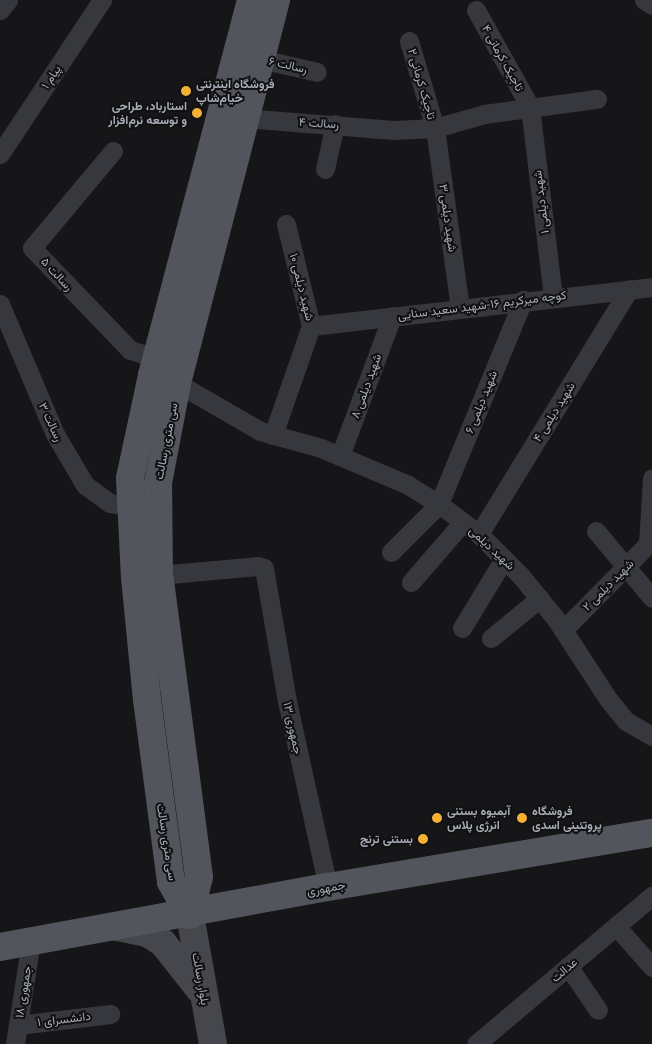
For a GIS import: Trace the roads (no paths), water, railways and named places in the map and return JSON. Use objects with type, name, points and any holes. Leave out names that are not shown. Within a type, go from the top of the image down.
[{"type":"main road","name":"سی متری رسالت","points":[[190,914],[198,877],[159,576],[158,483],[211,195],[251,0]]},
{"type":"main road","name":"سی متری رسالت","points":[[190,914],[171,882],[146,690],[130,478],[156,358],[211,195],[244,118],[276,0]]},
{"type":"main road","name":"جمهوری","points":[[0,947],[190,914],[328,887],[652,833]]},
{"type":"main road","name":"بلوار رسالت","points":[[190,914],[213,1044]]},
{"type":"main road","points":[[118,927],[147,933],[163,943],[204,997]]},
{"type":"street","points":[[0,10],[8,0]]},
{"type":"street","name":"۱ پیام","points":[[0,154],[102,0]]},
{"type":"street","points":[[644,0],[652,5]]},
{"type":"street","name":"تاجیک کرمانی ۴","points":[[476,10],[530,107]]},
{"type":"street","name":"تاجیک کرمانی ۲","points":[[409,41],[434,128]]},
{"type":"street","name":"۶ رسالت","points":[[260,59],[317,72]]},
{"type":"street","name":"۴ رسالت","points":[[244,118],[394,130],[434,128],[530,107],[597,99]]},
{"type":"street","name":"شهید دیلمی ۱","points":[[530,107],[553,297]]},
{"type":"street","points":[[325,169],[335,124]]},
{"type":"street","name":"شهید دیلمی ۳","points":[[434,128],[460,308]]},
{"type":"street","name":"۵ رسالت","points":[[113,151],[32,248],[130,350],[156,358]]},
{"type":"street","name":"۱۰ شهید دیلمی","points":[[273,435],[312,326],[286,224]]},
{"type":"street","name":"کوچه میرکریم ۱۶-شهید سعید سنایی","points":[[312,326],[523,300],[652,287]]},
{"type":"street","name":"۴ شهید دیلمی","points":[[479,534],[629,289]]},
{"type":"street","name":"۶ شهید دیلمی","points":[[439,504],[523,300]]},
{"type":"street","name":"۳ رسالت","points":[[1,305],[55,434],[85,485],[110,503],[132,507]]},
{"type":"street","name":"۸ شهید دیلمی","points":[[340,456],[392,316]]},
{"type":"street","name":"شهید دیلمی","points":[[177,383],[260,431],[340,456],[408,486],[439,504],[479,534],[540,598],[584,666],[626,721],[652,736]]},
{"type":"street","name":"۲ شهید دیلمی","points":[[562,630],[648,544],[652,478]]},
{"type":"street","points":[[391,552],[439,504]]},
{"type":"street","points":[[411,582],[463,522]]},
{"type":"street","points":[[596,530],[652,598]]},
{"type":"street","points":[[462,628],[504,559]]},
{"type":"street","name":"۱۳ جمهوری","points":[[159,576],[258,566],[264,568],[287,701],[328,887]]},
{"type":"street","points":[[491,638],[540,598]]},
{"type":"street","name":"عدالت","points":[[485,1041],[568,966],[652,896]]},
{"type":"street","points":[[616,926],[652,967]]},
{"type":"street","name":"جمهوری ۱۸","points":[[15,1044],[32,941]]},
{"type":"street","points":[[568,966],[598,1010]]},
{"type":"street","name":"۱ دانشسرای","points":[[18,1025],[110,1014]]},
{"type":"place","name":"فروشگاه اینترنتی خیام‌شاپ","points":[[186,91]]},
{"type":"place","name":"استارباد، طراحی و توسعه نرم‌افزار","points":[[197,113]]},
{"type":"place","name":"آبمیوه بستنی انرژی پلاس","points":[[437,818]]},
{"type":"place","name":"فروشگاه پروتئینی اسدی","points":[[522,818]]},
{"type":"place","name":"بستنی ترنج","points":[[423,839]]}]
